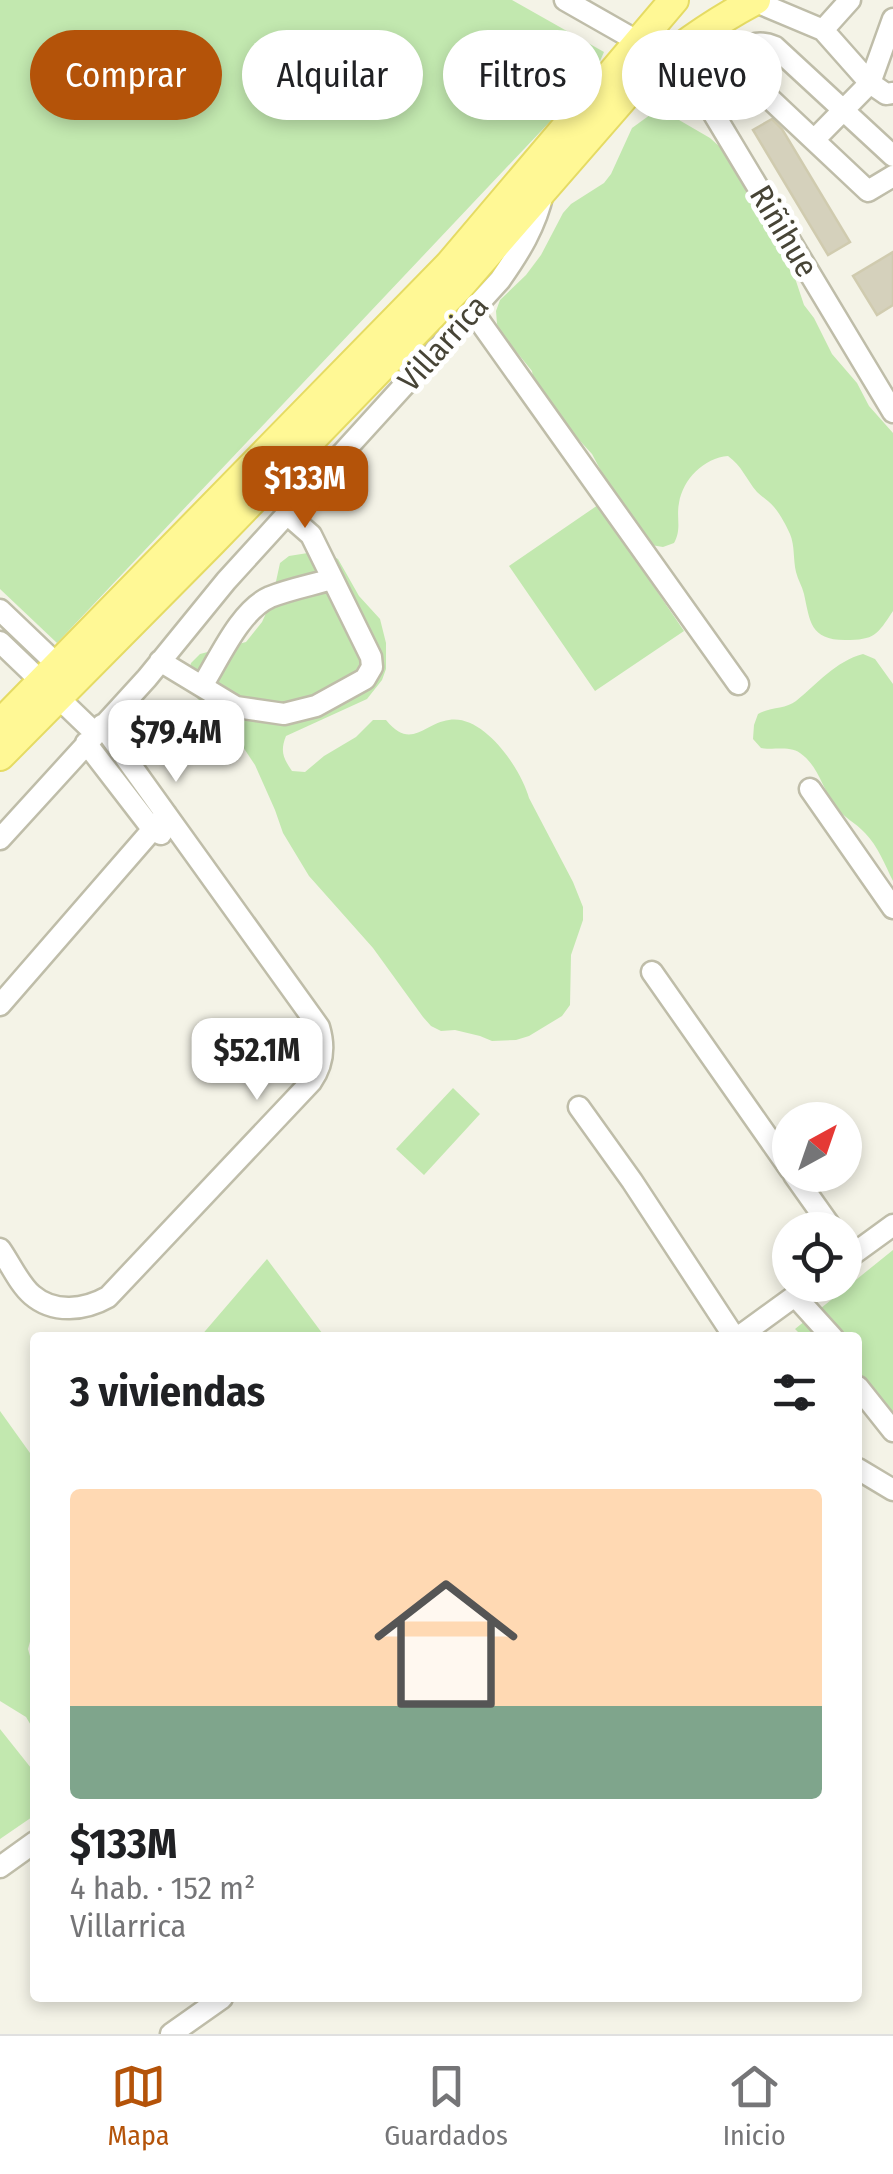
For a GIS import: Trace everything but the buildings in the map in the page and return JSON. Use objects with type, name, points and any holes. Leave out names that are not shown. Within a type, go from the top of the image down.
[{"type":"main road","points":[[706,30],[754,0]]},
{"type":"main road","points":[[648,30],[668,7],[680,26],[687,30]]},
{"type":"main road","points":[[0,756],[57,681],[449,264],[622,61]]},
{"type":"main road","points":[[0,724],[57,681],[211,543],[458,288],[622,99]]},
{"type":"street","points":[[565,0],[622,33]]},
{"type":"street","points":[[754,0],[824,30],[870,83],[886,94],[893,93]]},
{"type":"street","points":[[824,30],[850,0]]},
{"type":"street","points":[[814,140],[870,83],[893,18]]},
{"type":"street","points":[[782,52],[893,156]]},
{"type":"street","points":[[782,108],[868,191],[893,176]]},
{"type":"street","name":"Riñihue","points":[[717,120],[893,412]]},
{"type":"street","name":"Villarrica","points":[[0,839],[160,661],[226,581],[473,312],[516,258],[534,224],[543,191]]},
{"type":"street","points":[[473,312],[738,684]]},
{"type":"street","points":[[160,661],[236,706],[284,714],[316,706],[366,679],[372,668],[371,657],[311,535],[287,514]]},
{"type":"street","points":[[202,686],[242,621],[256,606],[268,598],[332,579]]},
{"type":"street","points":[[0,610],[160,822],[194,852],[319,1026],[323,1049],[316,1076],[108,1297],[74,1308],[46,1303],[30,1293],[0,1249]]},
{"type":"street","points":[[0,642],[57,681]]},
{"type":"street","points":[[810,788],[893,908]]},
{"type":"street","points":[[0,1005],[160,822]]},
{"type":"street","points":[[652,972],[772,1143]]},
{"type":"street","points":[[579,1107],[732,1332]]},
{"type":"street","points":[[862,1245],[893,1225]]},
{"type":"street","points":[[744,1332],[786,1302]]},
{"type":"street","points":[[810,1302],[828,1332]]},
{"type":"street","points":[[862,1392],[893,1431]]},
{"type":"street","points":[[862,1471],[893,1490]]},
{"type":"street","points":[[0,1867],[30,1846]]},
{"type":"street","points":[[171,2034],[216,2002]]},
{"type":"green space","points":[[0,0],[512,0],[565,30],[443,30],[443,120],[551,120],[57,643],[0,589]]},
{"type":"green space","points":[[643,120],[679,120],[710,138],[730,156],[832,354],[893,433],[893,611],[879,631],[869,637],[833,639],[818,633],[810,620],[787,527],[728,456],[703,465],[685,486],[674,543],[663,547],[651,545],[609,486],[592,454],[559,418],[534,383],[532,371],[497,324],[500,300],[541,255],[563,213],[611,174],[632,128]]},
{"type":"green space","points":[[598,505],[684,631],[595,691],[509,566]]},
{"type":"green space","points":[[314,552],[338,559],[359,596],[380,619],[386,643],[386,669],[367,699],[286,736],[285,758],[292,771],[305,772],[356,737],[373,720],[386,720],[403,734],[410,734],[440,722],[462,720],[488,734],[499,746],[525,786],[583,907],[583,920],[571,955],[570,1005],[562,1016],[529,1036],[492,1041],[431,1026],[373,948],[309,876],[283,833],[255,765],[191,686],[191,663],[200,654],[246,642],[262,622],[272,600],[280,563],[289,556]]},
{"type":"green space","points":[[863,654],[875,659],[893,684],[893,881],[874,844],[835,806],[806,758],[792,750],[761,748],[753,739],[758,714],[792,704],[835,667]]},
{"type":"green space","points":[[453,1088],[480,1114],[424,1175],[396,1149]]},
{"type":"green space","points":[[893,1250],[893,1430],[862,1398],[862,1332],[795,1329],[828,1302],[862,1302],[862,1275]]},
{"type":"green space","points":[[267,1259],[321,1332],[204,1332]]},
{"type":"green space","points":[[0,1411],[30,1453],[30,1724],[0,1701]]},
{"type":"green space","points":[[0,1729],[30,1767],[30,1818],[0,1839]]}]
